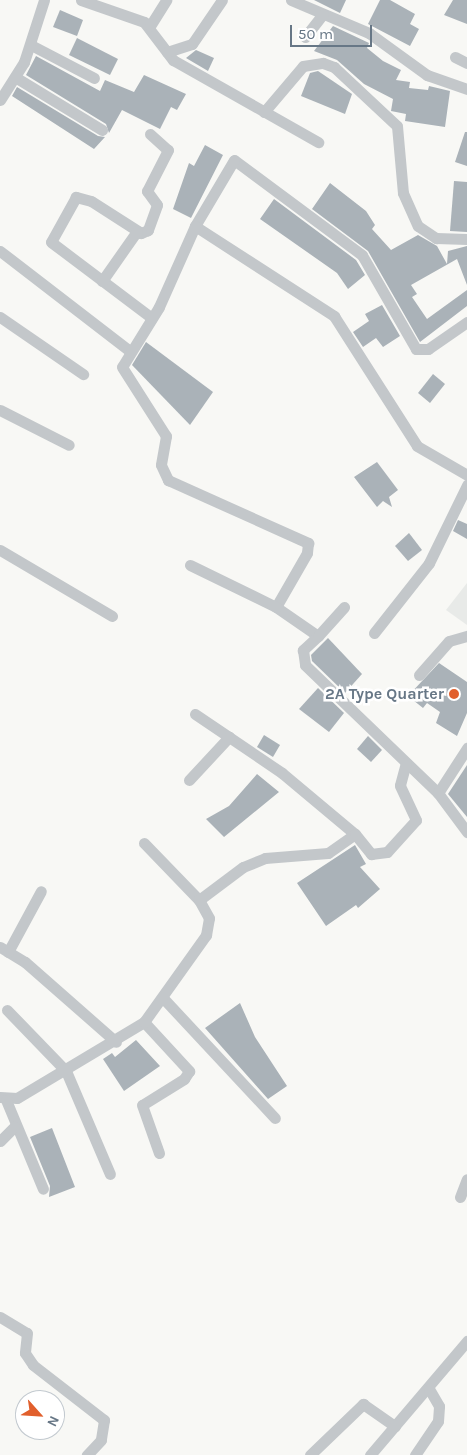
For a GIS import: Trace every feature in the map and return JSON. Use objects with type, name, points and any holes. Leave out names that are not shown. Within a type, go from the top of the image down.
[{"type":"street","points":[[81,0],[150,26],[167,52],[180,65],[318,142]]},
{"type":"street","points":[[150,26],[166,0]]},
{"type":"street","points":[[167,52],[192,44],[222,0]]},
{"type":"street","points":[[291,0],[380,39],[427,75],[467,89]]},
{"type":"street","points":[[0,100],[31,45],[41,1]]},
{"type":"street","points":[[305,37],[323,14]]},
{"type":"street","points":[[31,45],[94,78]]},
{"type":"street","points":[[455,57],[467,63]]},
{"type":"street","points":[[264,112],[303,66],[323,63],[334,67],[397,126],[403,193],[418,226],[436,238],[467,239]]},
{"type":"street","points":[[15,76],[102,130]]},
{"type":"street","points":[[150,134],[168,150],[147,191],[157,211],[148,230],[137,231],[84,197],[70,201],[51,242],[152,318]]},
{"type":"street","points":[[276,607],[307,553],[308,543],[301,536],[168,480],[161,465],[166,436],[124,374],[130,351],[152,318],[195,226],[228,164],[236,161],[362,255],[416,349],[428,349],[467,322]]},
{"type":"street","points":[[195,226],[334,316],[417,446],[467,474]]},
{"type":"street","points":[[102,281],[137,231]]},
{"type":"street","points":[[0,252],[130,351]]},
{"type":"street","points":[[0,317],[83,374]]},
{"type":"street","points":[[0,410],[69,445]]},
{"type":"street","points":[[374,633],[429,563],[467,485]]},
{"type":"street","points":[[0,550],[112,616]]},
{"type":"street","points":[[190,566],[276,607],[318,636]]},
{"type":"street","points":[[344,607],[303,650],[305,665],[438,792],[467,832]]},
{"type":"street","points":[[419,675],[449,641],[467,636]]},
{"type":"street","points":[[195,714],[344,820],[365,848],[378,855],[387,852],[413,828],[415,812],[400,785],[406,763]]},
{"type":"street","points":[[190,780],[229,737]]},
{"type":"street","points":[[438,792],[467,748]]},
{"type":"street","points":[[199,900],[255,861],[328,853],[355,834]]},
{"type":"street","points":[[43,1189],[3,1099],[66,1070],[116,1042],[144,1022],[163,998],[209,925],[199,900],[144,843]]},
{"type":"street","points":[[41,891],[4,949],[116,1042]]},
{"type":"street","points":[[163,998],[275,1118]]},
{"type":"street","points":[[7,1010],[66,1070],[110,1174]]},
{"type":"street","points":[[144,1022],[189,1070],[184,1079],[142,1105],[159,1153]]},
{"type":"street","points":[[0,1141],[14,1127]]},
{"type":"street","points":[[460,1197],[467,1179]]},
{"type":"street","points":[[0,1317],[27,1332],[25,1353],[33,1365],[104,1420],[101,1440],[87,1455]]},
{"type":"street","points":[[370,1455],[429,1389],[467,1341]]},
{"type":"street","points":[[415,1455],[438,1421],[439,1406],[429,1389]]},
{"type":"street","points":[[310,1455],[363,1404],[394,1426]]},
{"type":"shaded area","points":[[467,583],[467,625],[446,610]]},
{"type":"building","points":[[314,0],[346,0],[340,13]]},
{"type":"building","points":[[380,0],[390,0],[415,14],[410,24],[419,29],[410,46],[368,24]]},
{"type":"building","points":[[453,0],[467,0],[467,24],[444,15]]},
{"type":"building","points":[[60,10],[83,20],[77,36],[53,27]]},
{"type":"building","points":[[333,26],[369,43],[367,48],[383,61],[401,70],[396,80],[410,82],[409,88],[428,90],[429,86],[450,91],[445,127],[405,121],[406,114],[391,111],[393,99],[364,84],[337,60],[314,51]]},
{"type":"building","points":[[77,38],[118,59],[110,75],[69,55]]},
{"type":"building","points":[[196,50],[214,58],[208,71],[186,58]]},
{"type":"building","points":[[36,56],[100,91],[105,80],[134,92],[144,75],[186,94],[177,110],[171,107],[160,129],[122,110],[109,133],[106,124],[26,75]]},
{"type":"building","points":[[318,71],[352,94],[345,114],[301,96],[310,73]]},
{"type":"building","points":[[17,87],[98,136],[105,137],[94,149],[12,96]]},
{"type":"building","points":[[465,132],[467,132],[467,166],[455,162]]},
{"type":"building","points":[[205,145],[223,155],[191,218],[173,209],[189,163],[194,166]]},
{"type":"building","points":[[454,181],[467,182],[467,232],[450,231]]},
{"type":"building","points":[[330,183],[366,211],[375,225],[372,229],[391,250],[418,235],[437,246],[447,264],[448,251],[467,246],[467,285],[457,259],[411,285],[417,294],[412,297],[427,319],[467,290],[467,306],[420,342],[368,251],[312,209]]},
{"type":"building","points":[[274,199],[356,260],[365,275],[348,289],[337,273],[260,219]]},
{"type":"building","points":[[382,305],[400,336],[383,347],[376,338],[363,347],[353,332],[369,321],[365,314]]},
{"type":"building","points":[[146,342],[213,392],[190,425],[132,365]]},
{"type":"building","points":[[433,374],[445,384],[430,403],[418,393]]},
{"type":"building","points":[[377,462],[398,490],[389,497],[392,507],[383,501],[377,507],[354,477]]},
{"type":"building","points":[[458,520],[467,524],[467,539],[453,531]]},
{"type":"building","points":[[409,533],[422,550],[408,561],[395,546]]},
{"type":"building","points":[[328,638],[362,674],[345,693],[312,661],[311,655]]},
{"type":"building","points":[[439,663],[467,682],[467,713],[457,736],[436,723],[440,712],[427,703],[423,708],[408,696]]},
{"type":"building","points":[[318,688],[344,713],[329,732],[299,709]]},
{"type":"building","points":[[264,735],[280,745],[273,757],[257,747]]},
{"type":"building","points":[[368,736],[382,750],[371,762],[357,749]]},
{"type":"building","points":[[467,765],[467,817],[448,794]]},
{"type":"building","points":[[257,774],[279,792],[224,837],[206,819],[229,806]]},
{"type":"building","points":[[355,845],[366,864],[360,867],[380,889],[358,908],[356,905],[326,926],[297,883]]},
{"type":"building","points":[[240,1003],[255,1037],[287,1086],[268,1099],[205,1028]]},
{"type":"building","points":[[136,1040],[160,1066],[124,1091],[103,1059],[112,1053],[115,1057]]},
{"type":"building","points":[[52,1128],[75,1187],[49,1197],[50,1186],[30,1137]]},
{"type":"place","name":"2A Type Quarter","points":[[454,694]]}]
